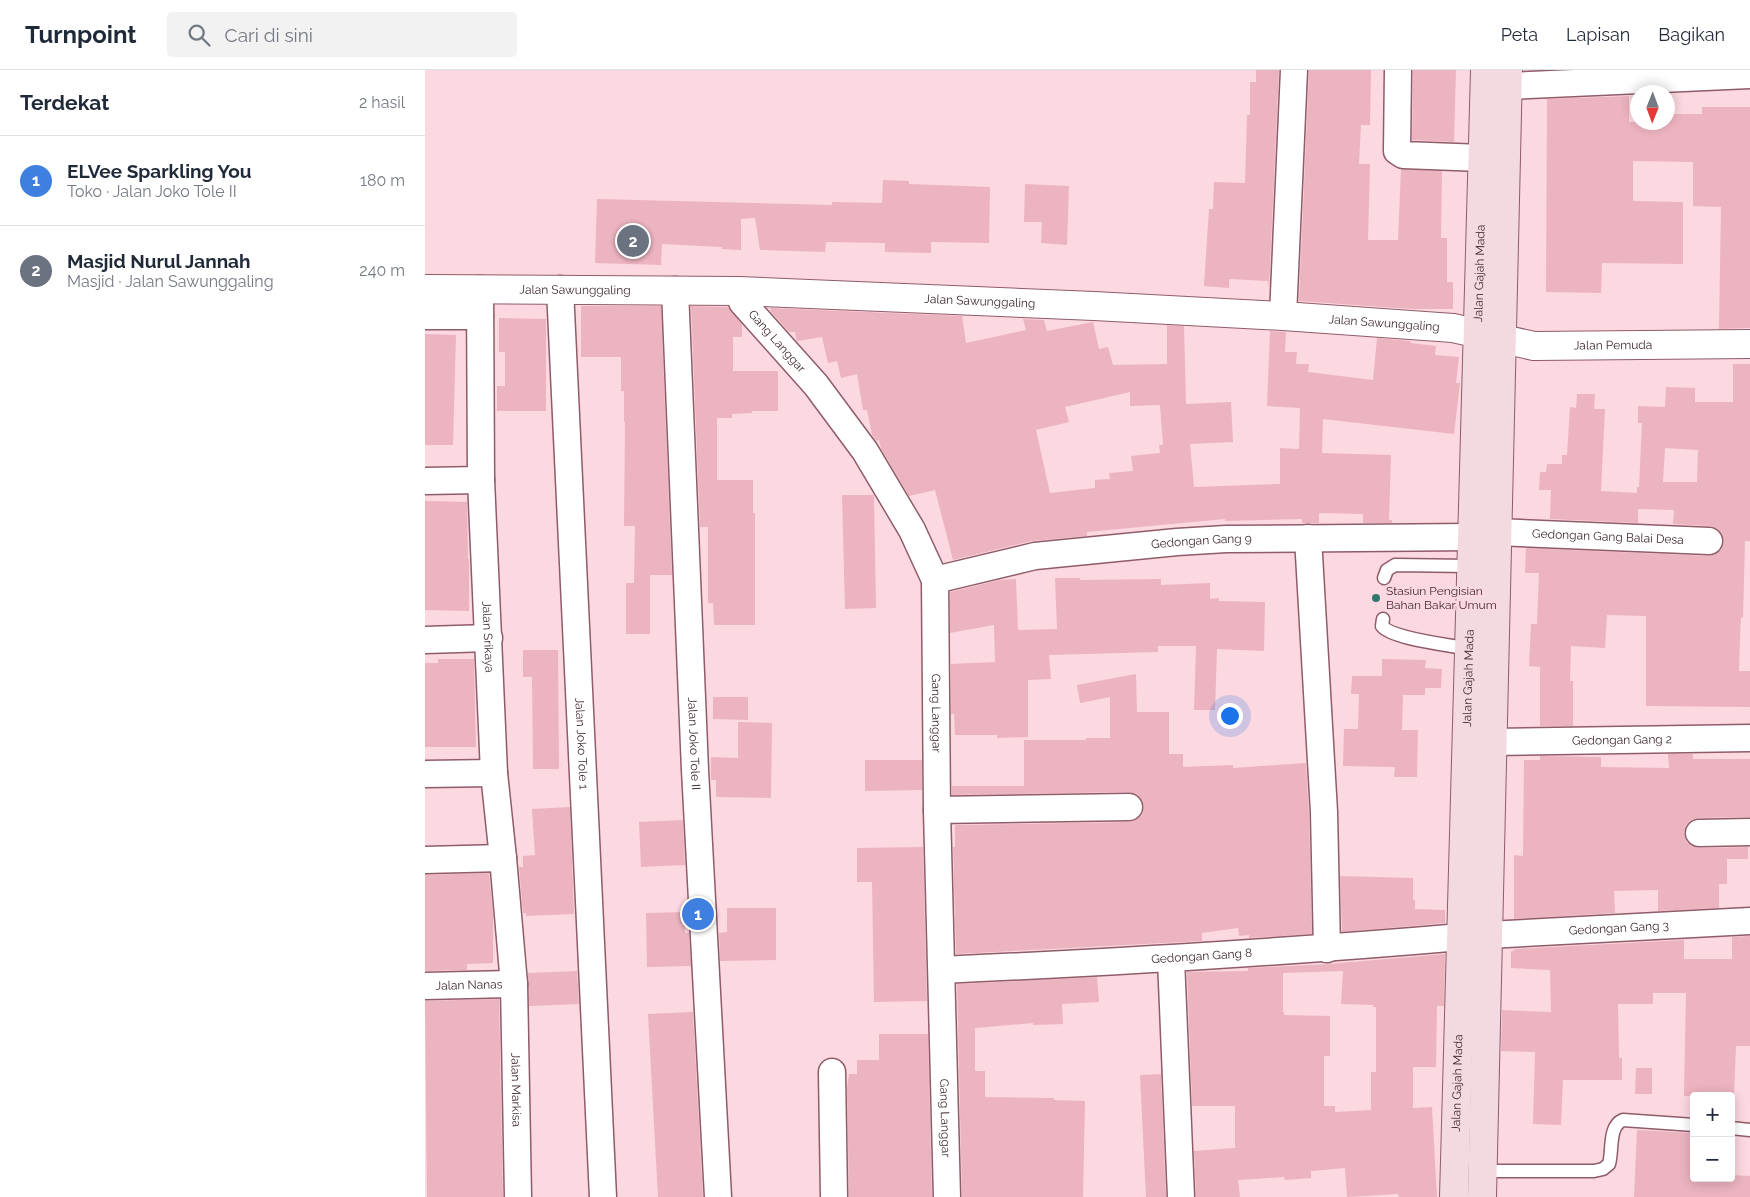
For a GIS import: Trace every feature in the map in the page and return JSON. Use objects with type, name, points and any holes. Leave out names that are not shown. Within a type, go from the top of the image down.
[{"type":"main road","name":"Jalan Gajah Mada","points":[[1483,1184],[1493,742],[1489,337],[1482,158],[1485,70]]},
{"type":"main road","name":"Jalan Gajah Mada","points":[[1489,337],[1508,78]]},
{"type":"main road","name":"Jalan Gajah Mada","points":[[1454,1197],[1471,566],[1492,534]]},
{"type":"street","points":[[1283,316],[1294,70]]},
{"type":"street","points":[[1398,70],[1397,151],[1403,155],[1482,158]]},
{"type":"street","points":[[1508,78],[1741,74]]},
{"type":"street","name":"Jalan Sawunggaling","points":[[425,289],[739,291],[1085,305],[1453,328],[1489,337]]},
{"type":"street","name":"Jalan Srikaya","points":[[480,289],[481,480],[494,773],[514,984]]},
{"type":"street","name":"Jalan Joko Tole 1","points":[[560,289],[603,1197]]},
{"type":"street","name":"Jalan Joko Tole II","points":[[675,290],[695,770],[718,1197]]},
{"type":"street","name":"Gang Langgar","points":[[739,291],[743,302],[816,385],[865,450],[912,530],[935,580],[937,810],[947,1197]]},
{"type":"street","points":[[425,316],[480,316]]},
{"type":"street","name":"Jalan Pemuda","points":[[1489,337],[1534,346],[1750,344]]},
{"type":"street","points":[[425,481],[481,480]]},
{"type":"street","name":"Gedongan Gang 9","points":[[935,580],[1035,556],[1056,553],[1226,539],[1492,534]]},
{"type":"street","name":"Gedongan Gang Balai Desa","points":[[1492,534],[1709,541]]},
{"type":"street","points":[[1308,538],[1324,812],[1327,949]]},
{"type":"street","points":[[425,640],[489,638]]},
{"type":"street","name":"Gedongan Gang 2","points":[[1493,742],[1750,738]]},
{"type":"street","points":[[425,774],[494,773]]},
{"type":"street","points":[[937,810],[1129,807]]},
{"type":"street","points":[[1699,833],[1750,832]]},
{"type":"street","points":[[425,860],[503,858]]},
{"type":"street","name":"Gedongan Gang 3","points":[[1488,935],[1750,921]]},
{"type":"street","name":"Gedongan Gang 8","points":[[942,970],[1171,959],[1266,951],[1327,949],[1461,937]]},
{"type":"street","points":[[1171,959],[1181,1197]]},
{"type":"street","name":"Jalan Nanas","points":[[425,986],[514,984]]},
{"type":"street","name":"Jalan Markisa","points":[[514,984],[518,1197]]},
{"type":"street","points":[[832,1072],[834,1197]]},
{"type":"lane","points":[[1384,578],[1387,570],[1395,566],[1471,566]]},
{"type":"lane","points":[[1383,619],[1382,626],[1385,630],[1396,635],[1469,649]]},
{"type":"lane","points":[[1483,1184],[1603,1169],[1609,1164],[1614,1129],[1618,1122],[1623,1120],[1690,1125]]},
{"type":"lane","points":[[1735,1128],[1750,1130]]},
{"type":"building","points":[[1256,70],[1279,70],[1269,289],[1268,281],[1229,279],[1229,288],[1204,286],[1209,209],[1213,209],[1214,182],[1245,183],[1247,115],[1250,115],[1250,82],[1256,82]]},
{"type":"building","points":[[1309,70],[1371,70],[1370,125],[1361,125],[1359,164],[1370,164],[1368,240],[1398,240],[1401,169],[1442,171],[1441,238],[1447,238],[1447,282],[1453,282],[1453,309],[1411,309],[1299,301]]},
{"type":"building","points":[[1413,70],[1456,70],[1454,142],[1412,140]]},
{"type":"building","points":[[1629,96],[1630,130],[1675,130],[1675,114],[1702,114],[1702,107],[1750,107],[1750,328],[1719,329],[1721,207],[1693,206],[1693,162],[1633,161],[1633,201],[1683,202],[1683,264],[1602,263],[1601,293],[1546,292],[1547,99]]},
{"type":"building","points":[[883,180],[909,181],[909,184],[990,187],[989,243],[931,242],[931,253],[885,252],[885,243],[826,242],[825,252],[760,250],[755,218],[741,219],[741,250],[722,249],[722,247],[662,244],[661,265],[595,263],[597,199],[832,205],[832,202],[882,203]]},
{"type":"building","points":[[1025,184],[1069,186],[1067,245],[1041,243],[1042,222],[1024,222]]},
{"type":"building","points":[[581,306],[661,306],[672,575],[650,575],[650,634],[626,634],[626,583],[634,583],[635,526],[624,526],[625,422],[624,391],[621,391],[621,357],[581,357]]},
{"type":"building","points":[[691,306],[728,307],[742,324],[742,337],[733,337],[733,371],[778,371],[778,411],[752,411],[752,413],[732,414],[732,418],[717,418],[717,480],[753,480],[753,513],[755,513],[755,625],[714,625],[713,603],[708,603],[708,527],[700,527]]},
{"type":"building","points":[[770,308],[962,316],[966,343],[1026,330],[1023,319],[1044,320],[1047,331],[1093,322],[1099,349],[1108,347],[1113,365],[1167,364],[1167,325],[1184,326],[1186,404],[1231,402],[1233,442],[1190,444],[1194,487],[1280,484],[1280,448],[1299,449],[1300,408],[1267,406],[1270,331],[1286,332],[1285,352],[1297,352],[1296,364],[1309,364],[1308,372],[1373,380],[1377,338],[1411,341],[1411,343],[1436,346],[1435,355],[1459,357],[1456,383],[1460,383],[1454,434],[1323,419],[1322,453],[1391,455],[1389,520],[1392,520],[1392,523],[1363,523],[1363,514],[1319,513],[1319,523],[1302,523],[1302,519],[1225,521],[1225,519],[1087,532],[1087,536],[1032,541],[953,560],[935,490],[909,496],[881,449],[879,440],[876,441],[872,435],[867,410],[863,410],[857,374],[841,378],[837,361],[828,363],[822,337],[797,341],[795,332],[789,332],[771,312]],"holes":[[[1130,392],[1130,406],[1160,405],[1163,445],[1159,445],[1160,453],[1131,456],[1133,471],[1109,473],[1110,479],[1095,480],[1095,488],[1050,493],[1036,430],[1069,422],[1065,407]]]},
{"type":"building","points":[[499,318],[546,319],[546,411],[497,411],[497,386],[505,386],[505,352],[499,352]]},
{"type":"building","points":[[425,334],[456,335],[453,445],[425,445]]},
{"type":"building","points":[[1733,364],[1750,364],[1750,541],[1745,541],[1743,618],[1741,617],[1739,671],[1750,671],[1750,707],[1646,706],[1646,616],[1607,615],[1605,648],[1571,646],[1570,681],[1573,681],[1573,726],[1540,726],[1540,667],[1529,666],[1531,624],[1537,624],[1539,573],[1525,573],[1526,548],[1708,556],[1716,554],[1724,542],[1717,528],[1673,524],[1674,510],[1638,509],[1638,523],[1550,519],[1551,490],[1539,490],[1540,472],[1546,472],[1547,464],[1562,464],[1562,455],[1567,455],[1570,407],[1576,408],[1577,394],[1595,394],[1594,409],[1605,409],[1601,491],[1637,493],[1637,487],[1639,487],[1642,423],[1638,423],[1638,406],[1665,407],[1666,387],[1695,388],[1695,402],[1733,402]],"holes":[[[1665,448],[1698,450],[1697,482],[1663,482]]]},
{"type":"building","points":[[842,495],[874,495],[876,608],[845,609]]},
{"type":"building","points":[[425,501],[467,502],[469,611],[425,610]]},
{"type":"building","points":[[1055,578],[1080,578],[1080,580],[1161,579],[1161,585],[1210,583],[1210,599],[1219,598],[1219,601],[1265,602],[1264,651],[1217,649],[1215,710],[1194,710],[1196,646],[1158,646],[1158,652],[1049,655],[1051,679],[1028,680],[1028,737],[997,738],[997,735],[955,735],[954,714],[951,714],[951,664],[995,662],[994,625],[950,633],[950,592],[1000,580],[1016,579],[1018,630],[1057,629]]},
{"type":"building","points":[[523,650],[558,650],[559,769],[533,769],[532,677],[523,677]]},
{"type":"building","points":[[438,659],[474,659],[476,747],[425,747],[425,663],[438,663]]},
{"type":"building","points":[[1382,659],[1426,660],[1425,668],[1442,669],[1441,688],[1425,688],[1425,695],[1403,695],[1402,730],[1418,730],[1417,777],[1394,777],[1395,767],[1343,766],[1344,729],[1358,729],[1359,694],[1351,694],[1352,676],[1382,676]]},
{"type":"building","points":[[1136,674],[1137,712],[1169,712],[1169,754],[1183,754],[1183,767],[1233,765],[1233,768],[1306,763],[1312,934],[1249,938],[1249,935],[1239,936],[1238,928],[1202,933],[1202,941],[956,954],[953,847],[955,847],[955,825],[1129,822],[1136,820],[1142,815],[1144,806],[1142,799],[1137,794],[1129,792],[952,795],[952,786],[1024,786],[1024,740],[1110,738],[1110,697],[1080,703],[1077,685]]},
{"type":"building","points":[[713,697],[748,697],[748,720],[713,719]]},
{"type":"building","points":[[738,722],[772,723],[771,798],[716,797],[716,780],[711,780],[711,757],[738,758]]},
{"type":"building","points":[[1668,754],[1693,754],[1693,759],[1750,759],[1750,817],[1698,818],[1691,820],[1686,825],[1684,833],[1686,841],[1691,846],[1699,848],[1748,847],[1748,859],[1727,859],[1727,884],[1719,884],[1719,908],[1658,911],[1658,890],[1614,891],[1615,913],[1514,919],[1514,855],[1523,856],[1524,760],[1540,760],[1540,756],[1601,757],[1601,767],[1669,768]]},
{"type":"building","points":[[865,760],[922,760],[922,790],[865,791]]},
{"type":"building","points":[[570,807],[574,914],[526,916],[526,913],[523,913],[519,867],[523,867],[523,856],[535,855],[532,809]]},
{"type":"building","points":[[683,820],[685,865],[641,867],[639,822]]},
{"type":"building","points":[[923,847],[927,1001],[874,1002],[872,882],[857,882],[857,848]]},
{"type":"building","points":[[489,873],[493,914],[493,963],[467,964],[467,970],[425,971],[425,875]]},
{"type":"building","points":[[1340,876],[1413,878],[1415,909],[1445,910],[1445,923],[1342,932]]},
{"type":"building","points":[[727,908],[776,908],[776,960],[720,961],[719,933],[727,932]]},
{"type":"building","points":[[685,912],[685,933],[689,933],[691,966],[647,967],[646,913]]},
{"type":"building","points":[[1750,936],[1750,1046],[1736,1046],[1734,1092],[1690,1092],[1690,1096],[1684,1096],[1686,993],[1653,993],[1653,1004],[1618,1004],[1619,1058],[1622,1058],[1622,1080],[1563,1080],[1561,1125],[1533,1124],[1535,1052],[1501,1051],[1502,1010],[1551,1012],[1550,970],[1511,968],[1511,951],[1514,951],[1514,949],[1684,940],[1684,959],[1732,959],[1732,937]]},
{"type":"building","points":[[1445,954],[1444,1006],[1437,1006],[1436,1067],[1413,1067],[1413,1108],[1432,1107],[1437,1197],[1399,1197],[1398,1194],[1347,1197],[1345,1168],[1311,1171],[1311,1178],[1285,1180],[1284,1177],[1238,1180],[1240,1197],[1196,1197],[1194,1151],[1235,1148],[1235,1106],[1192,1106],[1187,972],[1248,971],[1248,968],[1328,964]],"holes":[[[1343,971],[1341,1004],[1373,1005],[1373,1007],[1376,1007],[1376,1072],[1371,1072],[1371,1110],[1335,1112],[1335,1106],[1324,1106],[1324,1056],[1330,1056],[1330,1016],[1284,1015],[1283,973]]]},
{"type":"building","points":[[577,971],[579,1004],[529,1006],[528,973]]},
{"type":"building","points":[[1097,977],[1099,1002],[1062,1004],[1063,1024],[1033,1025],[1033,1023],[975,1028],[975,1071],[985,1071],[985,1097],[1054,1098],[1054,1100],[1085,1101],[1083,1197],[962,1197],[957,984]]},
{"type":"building","points":[[499,999],[503,1197],[427,1197],[425,1001]]},
{"type":"building","points":[[693,1012],[703,1197],[658,1197],[648,1014]]},
{"type":"building","points":[[879,1034],[928,1034],[932,1197],[849,1197],[847,1088],[849,1074],[857,1074],[857,1060],[879,1060]]},
{"type":"building","points":[[1636,1068],[1652,1068],[1652,1094],[1635,1094]]},
{"type":"building","points":[[1161,1074],[1166,1197],[1146,1197],[1140,1075]]},
{"type":"building","points":[[1637,1130],[1690,1133],[1690,1182],[1735,1182],[1735,1175],[1750,1176],[1750,1197],[1634,1197]]},
{"type":"place","name":"Masjid Nurul Jannah","points":[[633,241]]},
{"type":"place","name":"Stasiun Pengisian Bahan Bakar Umum","points":[[1376,598]]},
{"type":"place","name":"ELVee Sparkling You","points":[[698,914]]}]
